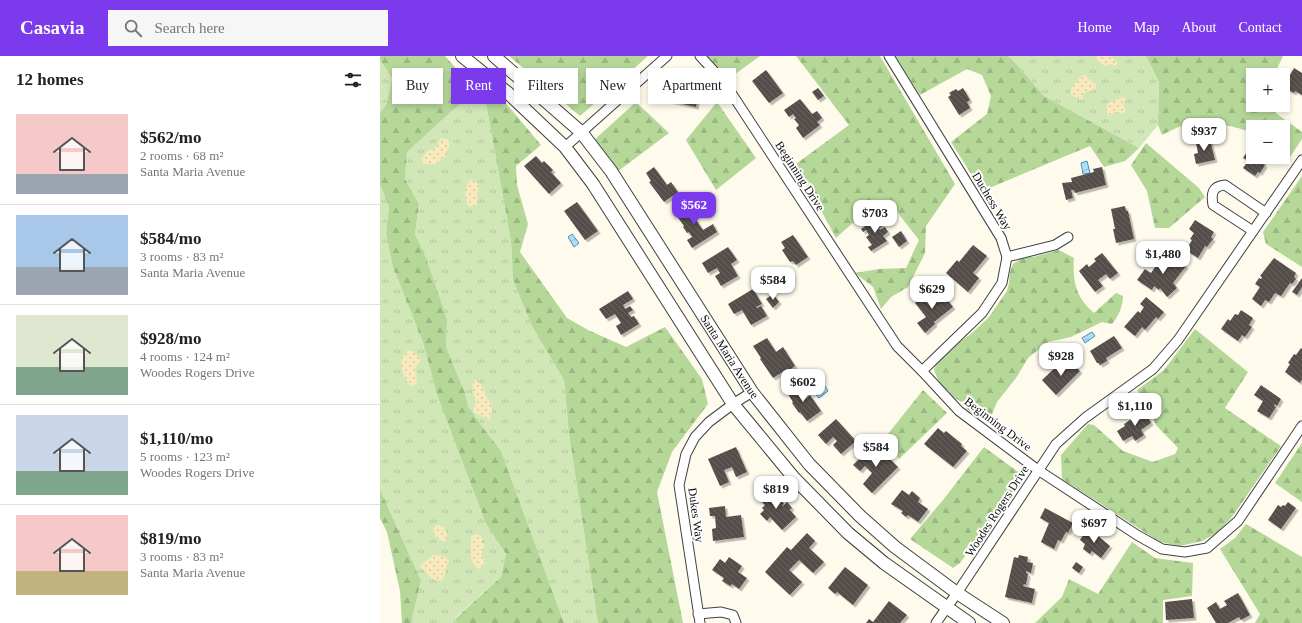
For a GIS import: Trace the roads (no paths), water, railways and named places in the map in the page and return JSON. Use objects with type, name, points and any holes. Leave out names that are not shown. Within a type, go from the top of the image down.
[{"type":"street","name":"Santa Maria Avenue","points":[[462,56],[508,93],[565,147],[593,184],[733,404],[794,478],[848,533],[884,563],[969,623]]},
{"type":"street","name":"Santa Maria Avenue","points":[[494,56],[581,132],[611,171],[752,392],[809,464],[860,516],[895,548],[957,593],[1003,623]]},
{"type":"street","points":[[565,147],[667,56]]},
{"type":"street","name":"Beginning Drive","points":[[700,56],[724,82],[897,346],[922,370],[959,411],[1038,470],[1136,535],[1162,549],[1184,552],[1207,548],[1238,521],[1302,426]]},
{"type":"street","name":"Duchess Way","points":[[889,56],[1001,238],[1007,257],[1002,283],[982,313],[922,370]]},
{"type":"street","name":"Woodes Rogers Drive","points":[[936,623],[1056,444],[1085,418],[1153,369],[1178,340],[1302,160]]},
{"type":"street","points":[[1253,231],[1213,205],[1212,196],[1214,190],[1221,185],[1225,185],[1266,213]]},
{"type":"street","points":[[1007,257],[1055,245],[1068,237]]},
{"type":"street","name":"Dukes Way","points":[[699,618],[679,484],[686,454],[695,437],[709,422],[752,392]]},
{"type":"street","points":[[699,618],[721,612],[733,615],[736,623]]},
{"type":"water","points":[[1087,161],[1090,173],[1083,174],[1081,163]]},
{"type":"water","points":[[572,234],[579,243],[574,247],[568,237]]},
{"type":"water","points":[[1092,332],[1095,336],[1085,343],[1082,338]]},
{"type":"water","points":[[825,386],[828,391],[819,398],[815,393]]}]
